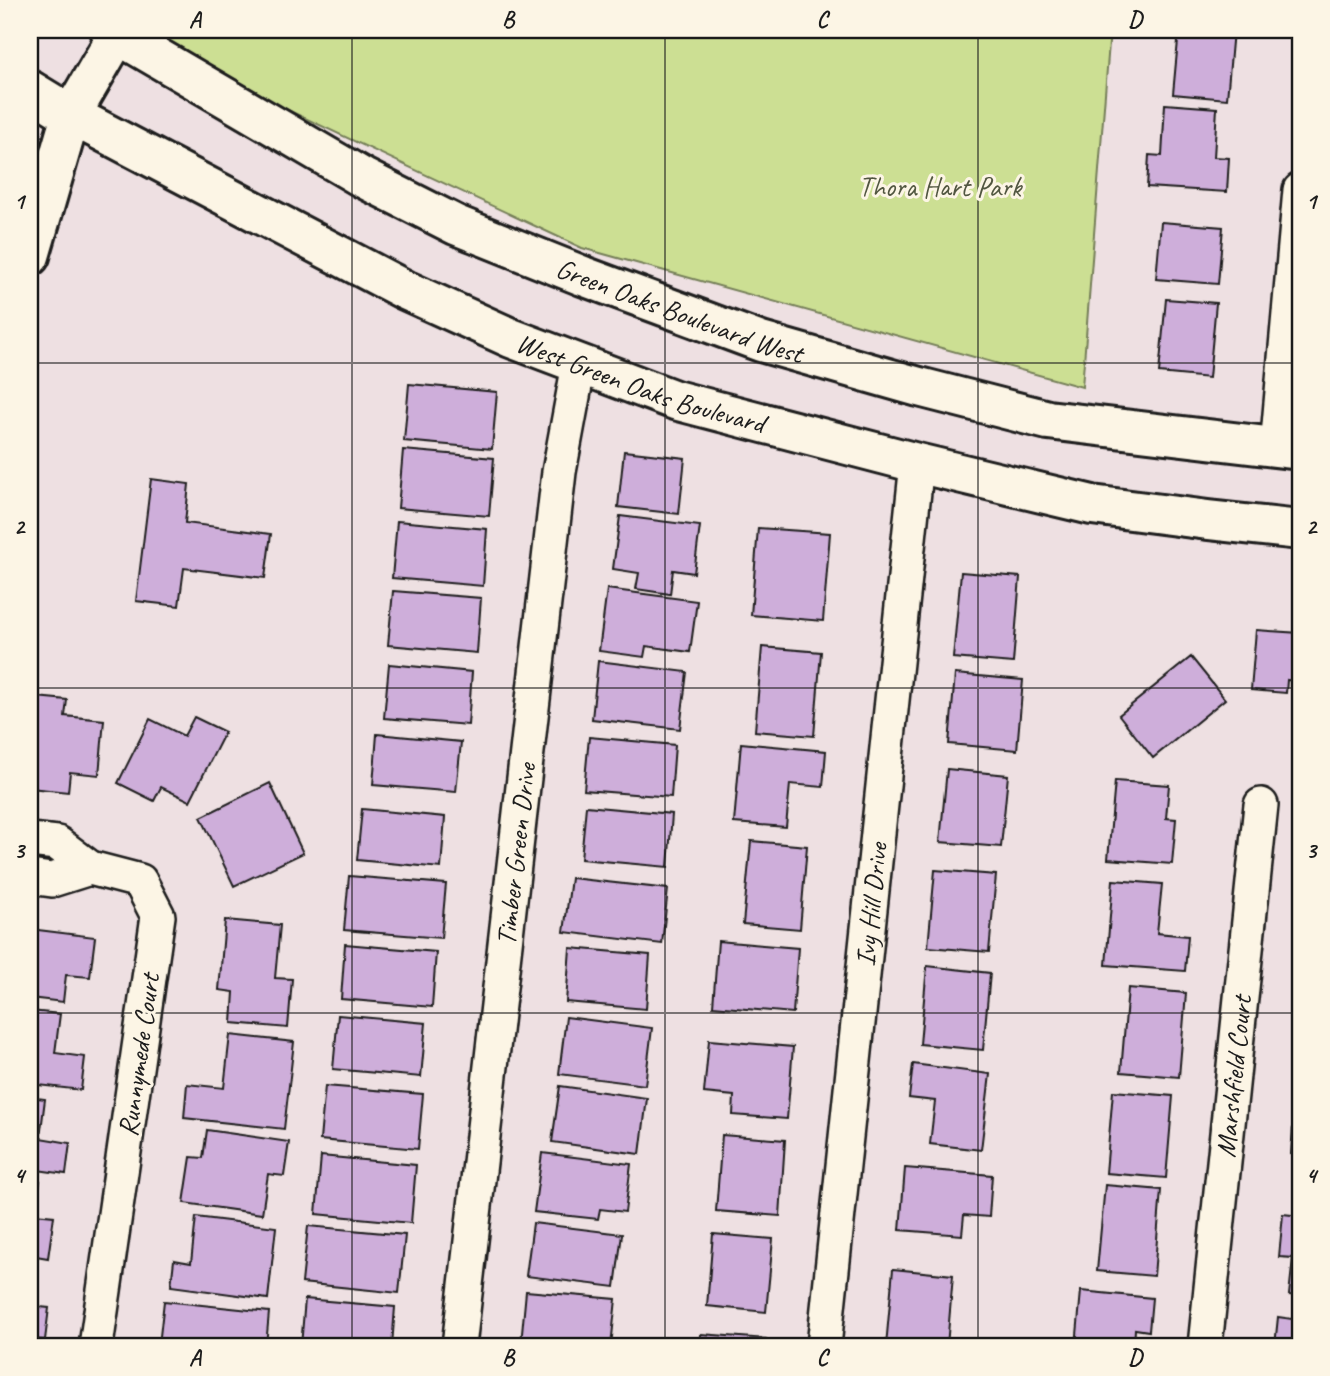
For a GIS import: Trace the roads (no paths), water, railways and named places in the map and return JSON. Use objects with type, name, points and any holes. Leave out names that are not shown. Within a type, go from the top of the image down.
[{"type":"main road","points":[[30,256],[71,116],[114,32]]},
{"type":"main road","name":"Green Oaks Boulevard West","points":[[114,32],[363,178],[456,225],[583,276],[761,342],[1048,420],[1289,449]]},
{"type":"main road","name":"West Green Oaks Boulevard","points":[[30,90],[71,116],[405,290],[511,338],[676,400],[917,463],[1092,505],[1300,530]]},
{"type":"street","points":[[1289,449],[1300,190]]},
{"type":"street","name":"Timber Green Drive","points":[[459,1346],[559,472],[579,364]]},
{"type":"street","name":"Ivy Hill Drive","points":[[824,1346],[917,463]]},
{"type":"street","name":"Marshfield Court","points":[[1205,1346],[1261,804]]},
{"type":"street","points":[[30,839],[57,844],[90,869]]},
{"type":"street","name":"Runnymede Court","points":[[30,877],[52,880],[90,869],[140,881],[158,916],[96,1346]]},
{"type":"park label","name":"Thora Hart Park","points":[[940,186]]}]
